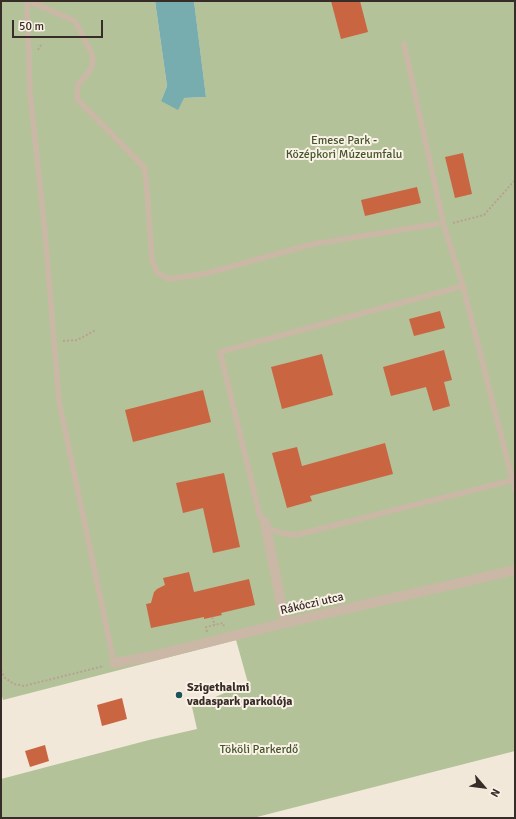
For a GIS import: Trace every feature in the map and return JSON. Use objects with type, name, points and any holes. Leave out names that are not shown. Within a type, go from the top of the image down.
[{"type":"street","points":[[265,522],[285,624]]},
{"type":"street","name":"Rákóczi utca","points":[[114,663],[153,656],[515,570]]},
{"type":"lane","points":[[114,663],[60,401],[45,234],[30,92],[28,1],[75,21],[92,54],[93,64],[87,75],[78,84],[77,98],[144,167],[152,260],[157,272],[168,279],[204,274],[313,244],[437,224]]},
{"type":"lane","points":[[404,44],[444,226],[463,286],[515,490]]},
{"type":"lane","points":[[463,286],[220,352],[260,516],[268,528],[281,533],[296,535],[513,480]]},
{"type":"path","points":[[444,226],[484,214],[515,180]]},
{"type":"path","points":[[54,342],[77,340],[96,330]]},
{"type":"path","points":[[212,617],[214,625]]},
{"type":"path","points":[[1,670],[5,678],[14,684],[24,686],[114,663]]},
{"type":"green space","points":[[1,1],[155,1],[167,86],[161,101],[206,97],[194,1],[515,1],[515,751],[253,818],[1,818],[1,779],[149,740],[197,729],[192,707],[248,683],[236,640],[3,700],[1,693]]},
{"type":"water","points":[[155,1],[194,1],[206,97],[184,98],[178,110],[161,101],[167,86]]},
{"type":"building","points":[[331,1],[360,1],[368,32],[341,39]]},
{"type":"building","points":[[463,153],[472,194],[455,198],[445,157]]},
{"type":"building","points":[[417,187],[421,203],[365,216],[361,200]]},
{"type":"building","points":[[440,311],[445,328],[414,336],[409,319]]},
{"type":"building","points":[[444,350],[452,380],[444,382],[450,406],[433,411],[426,387],[391,396],[383,367]]},
{"type":"building","points":[[322,354],[333,395],[282,409],[271,367]]},
{"type":"building","points":[[203,390],[211,422],[133,442],[125,410]]},
{"type":"building","points":[[385,443],[393,474],[310,496],[312,501],[287,508],[272,453],[297,447],[302,466]]},
{"type":"building","points":[[224,473],[240,547],[213,553],[203,508],[183,513],[176,483]]},
{"type":"building","points":[[189,572],[194,592],[249,579],[255,605],[221,613],[222,615],[204,619],[204,617],[151,628],[146,604],[151,603],[154,592],[157,589],[165,585],[163,578]]},
{"type":"building","points":[[122,698],[127,719],[102,726],[97,705]]},
{"type":"building","points":[[45,745],[49,761],[30,767],[25,751]]},
{"type":"place","name":"Szigethalmi vadaspark parkolója","points":[[179,695]]},
{"type":"park label","name":"Emese Park - Középkori Múzeumfalu","points":[[344,148]]},
{"type":"park label","name":"Tököli Parkerdő","points":[[259,750]]}]
